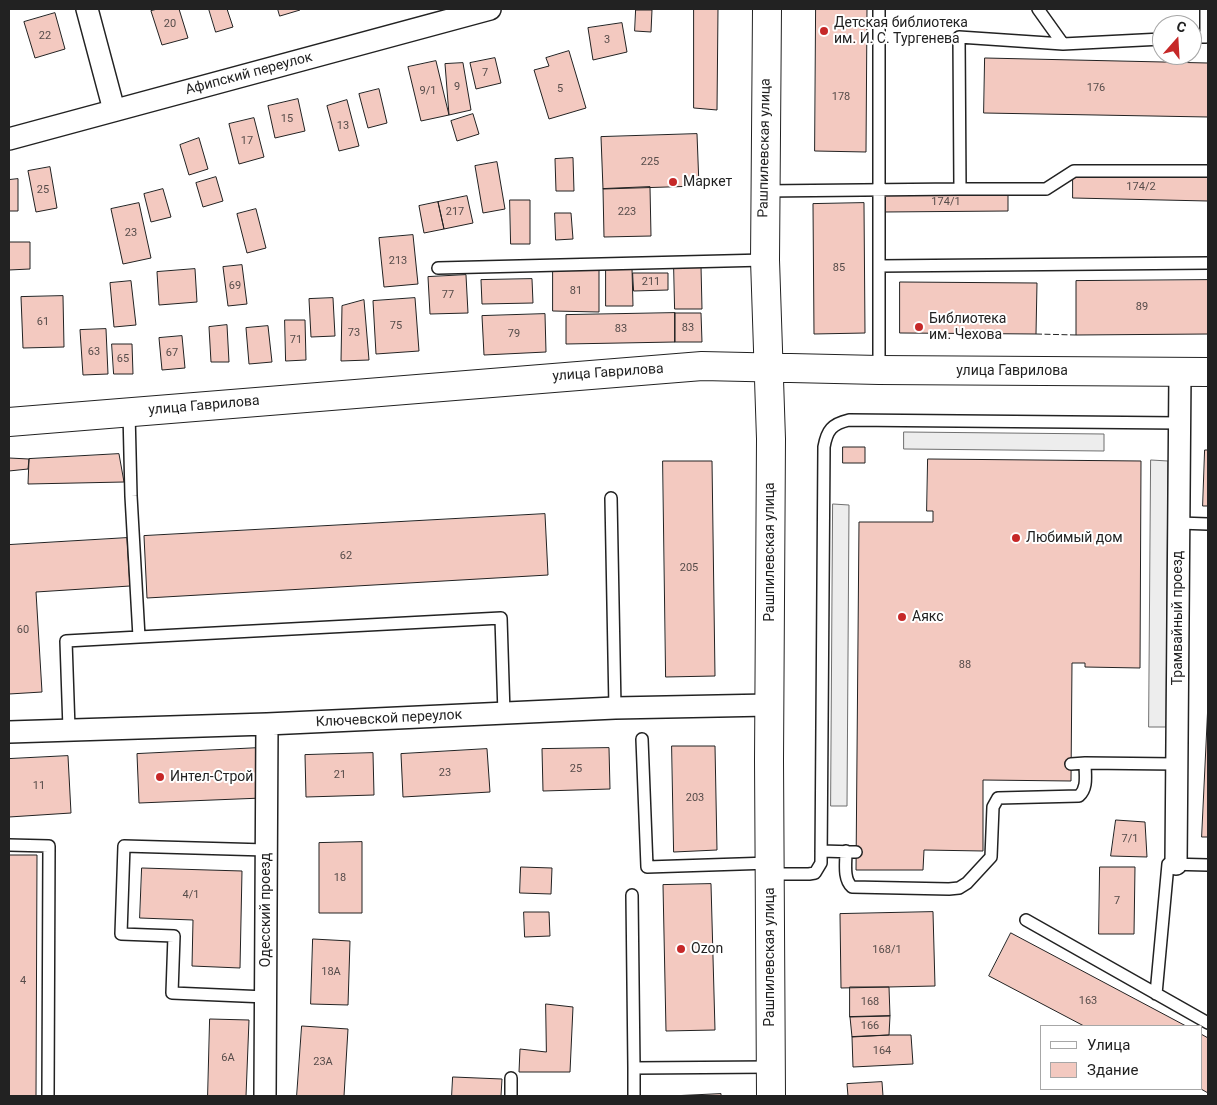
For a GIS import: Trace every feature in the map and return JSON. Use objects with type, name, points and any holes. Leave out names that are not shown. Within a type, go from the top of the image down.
[{"type":"main road","name":"Рашпилевская улица","points":[[767,9],[764,191],[771,439],[769,705],[771,1096]]},
{"type":"main road","name":"улица Гаврилова","points":[[9,422],[693,366],[879,370],[1208,372]]},
{"type":"street","points":[[87,9],[114,110]]},
{"type":"street","name":"Афипский переулок","points":[[9,139],[490,9]]},
{"type":"street","name":"Трамвайный проезд","points":[[1176,864],[1180,372]]},
{"type":"street","name":"Ключевской переулок","points":[[9,732],[267,724],[615,708],[769,705]]},
{"type":"street","name":"Одесский проезд","points":[[265,1096],[267,724]]},
{"type":"lane","points":[[879,370],[880,9]]},
{"type":"lane","points":[[1038,9],[1064,44]]},
{"type":"lane","points":[[1202,37],[1206,37],[1206,9]]},
{"type":"lane","points":[[960,189],[959,37],[1064,44],[1152,40]]},
{"type":"lane","points":[[764,191],[1046,189],[1074,171],[1208,171]]},
{"type":"lane","points":[[438,268],[765,260]]},
{"type":"lane","points":[[879,266],[1208,264]]},
{"type":"lane","points":[[129,412],[131,496],[139,637]]},
{"type":"lane","points":[[642,739],[647,867],[770,868],[815,873],[821,863],[824,447],[826,434],[834,424],[849,420],[1179,423]]},
{"type":"lane","points":[[611,498],[615,708]]},
{"type":"lane","points":[[1179,523],[1208,524]]},
{"type":"lane","points":[[69,729],[66,641],[501,618],[504,714]]},
{"type":"lane","points":[[821,851],[851,852],[846,877],[847,883],[852,887],[949,890],[959,888],[991,857],[993,807],[998,798],[1079,796],[1084,791],[1085,786],[1085,763]]},
{"type":"lane","points":[[1071,764],[1177,764]]},
{"type":"lane","points":[[9,845],[49,846],[48,1096]]},
{"type":"lane","points":[[266,850],[124,846],[121,934],[174,936],[172,993],[266,996]]},
{"type":"lane","points":[[1156,994],[1168,864],[1208,865]]},
{"type":"lane","points":[[632,895],[634,1096]]},
{"type":"lane","points":[[1026,920],[1208,1023]]},
{"type":"lane","points":[[634,1068],[771,1067]]},
{"type":"lane","points":[[511,1078],[511,1096]]},
{"type":"shaded area","points":[[904,432],[1104,434],[1104,451],[904,449]]},
{"type":"shaded area","points":[[1151,460],[1168,461],[1166,727],[1149,727]]},
{"type":"shaded area","points":[[833,504],[849,505],[847,806],[831,806]]},
{"type":"building","points":[[179,9],[188,38],[162,45],[151,11]]},
{"type":"building","points":[[209,9],[227,9],[233,27],[216,32]]},
{"type":"building","points":[[278,9],[300,9],[300,10],[280,16]]},
{"type":"building","points":[[694,9],[718,9],[717,110],[694,108]]},
{"type":"building","points":[[816,9],[867,9],[866,152],[815,151]]},
{"type":"building","points":[[636,10],[652,10],[651,32],[635,31]]},
{"type":"building","points":[[55,13],[65,49],[35,58],[24,22]]},
{"type":"building","points":[[622,23],[627,52],[593,60],[588,28]]},
{"type":"building","points":[[569,51],[586,108],[549,119],[534,70],[549,66],[546,58]]},
{"type":"building","points":[[495,58],[501,83],[476,89],[470,63]]},
{"type":"building","points":[[985,58],[1152,62],[1152,65],[1202,65],[1202,63],[1208,63],[1208,117],[984,113]]},
{"type":"building","points":[[436,61],[449,115],[421,121],[408,67]]},
{"type":"building","points":[[463,63],[471,110],[449,115],[445,64]]},
{"type":"building","points":[[379,89],[387,123],[368,128],[359,94]]},
{"type":"building","points":[[298,99],[305,131],[275,138],[268,106]]},
{"type":"building","points":[[347,100],[359,146],[339,151],[327,106]]},
{"type":"building","points":[[473,114],[479,134],[457,141],[451,121]]},
{"type":"building","points":[[254,118],[264,157],[239,164],[229,124]]},
{"type":"building","points":[[697,134],[699,186],[603,189],[601,137]]},
{"type":"building","points":[[199,138],[208,169],[189,175],[180,145]]},
{"type":"building","points":[[573,158],[574,191],[556,191],[555,159]]},
{"type":"building","points":[[497,162],[505,209],[483,213],[475,166]]},
{"type":"building","points":[[50,167],[57,208],[36,212],[28,171]]},
{"type":"building","points":[[1073,174],[1208,177],[1208,201],[1073,198]]},
{"type":"building","points":[[216,177],[223,201],[203,207],[196,183]]},
{"type":"building","points":[[18,179],[18,211],[9,211],[9,180]]},
{"type":"building","points":[[650,187],[651,236],[604,237],[603,189]]},
{"type":"building","points":[[163,189],[171,217],[151,222],[144,194]]},
{"type":"building","points":[[1008,192],[1008,211],[884,212],[884,193]]},
{"type":"building","points":[[467,196],[473,223],[444,229],[438,202]]},
{"type":"building","points":[[510,200],[530,200],[530,244],[511,244]]},
{"type":"building","points":[[438,202],[444,229],[424,233],[419,206]]},
{"type":"building","points":[[139,203],[151,258],[123,264],[111,209]]},
{"type":"building","points":[[864,203],[865,333],[814,334],[813,204]]},
{"type":"building","points":[[256,209],[266,248],[247,253],[237,214]]},
{"type":"building","points":[[555,213],[571,213],[573,239],[556,240]]},
{"type":"building","points":[[413,235],[418,284],[384,287],[379,238]]},
{"type":"building","points":[[9,242],[30,242],[30,269],[9,270]]},
{"type":"building","points":[[242,265],[247,304],[228,306],[223,267]]},
{"type":"building","points":[[674,266],[701,266],[702,309],[675,309]]},
{"type":"building","points":[[606,268],[632,268],[633,306],[606,306]]},
{"type":"building","points":[[195,269],[197,302],[159,305],[157,272]]},
{"type":"building","points":[[553,270],[599,270],[599,312],[553,311]]},
{"type":"building","points":[[633,273],[668,273],[668,290],[634,291]]},
{"type":"building","points":[[466,275],[468,313],[430,314],[428,277]]},
{"type":"building","points":[[532,279],[533,303],[482,304],[481,280]]},
{"type":"building","points":[[1208,280],[1208,334],[1076,335],[1076,281]]},
{"type":"building","points":[[131,281],[136,325],[114,327],[110,283]]},
{"type":"building","points":[[900,282],[1037,283],[1036,334],[900,333]]},
{"type":"building","points":[[63,296],[64,347],[23,348],[21,297]]},
{"type":"building","points":[[333,298],[335,336],[311,337],[309,299]]},
{"type":"building","points":[[415,298],[419,351],[376,354],[373,301]]},
{"type":"building","points":[[364,300],[369,360],[341,361],[342,306]]},
{"type":"building","points":[[675,313],[675,342],[566,344],[566,315]]},
{"type":"building","points":[[675,313],[701,313],[702,342],[675,342]]},
{"type":"building","points":[[545,314],[546,352],[484,355],[482,316]]},
{"type":"building","points":[[285,320],[305,320],[306,360],[286,361]]},
{"type":"building","points":[[227,325],[229,362],[211,362],[209,327]]},
{"type":"building","points":[[268,326],[272,362],[249,364],[246,328]]},
{"type":"building","points":[[106,329],[108,374],[83,375],[80,330]]},
{"type":"building","points":[[182,336],[185,368],[162,370],[159,338]]},
{"type":"building","points":[[112,344],[132,344],[133,374],[114,374]]},
{"type":"building","points":[[843,447],[865,447],[865,463],[843,463]]},
{"type":"building","points":[[1205,450],[1208,450],[1208,506],[1203,506]]},
{"type":"building","points":[[119,454],[124,482],[28,484],[29,459]]},
{"type":"building","points":[[9,458],[29,459],[28,469],[9,471]]},
{"type":"building","points":[[928,459],[1141,461],[1140,668],[1085,667],[1085,663],[1072,663],[1071,781],[983,780],[983,851],[924,850],[923,870],[856,870],[859,522],[933,522],[933,511],[927,511]]},
{"type":"building","points":[[663,461],[712,461],[715,676],[666,677]]},
{"type":"building","points":[[545,514],[548,575],[147,598],[144,536]]},
{"type":"building","points":[[127,538],[130,586],[36,592],[42,692],[9,694],[9,545]]},
{"type":"building","points":[[1208,703],[1208,837],[1202,837]]},
{"type":"building","points":[[672,746],[715,746],[717,850],[674,852]]},
{"type":"building","points":[[259,748],[262,798],[139,803],[137,754]]},
{"type":"building","points":[[609,748],[610,789],[543,791],[542,749]]},
{"type":"building","points":[[487,749],[490,792],[403,797],[401,754]]},
{"type":"building","points":[[373,753],[374,795],[306,797],[305,755]]},
{"type":"building","points":[[68,756],[71,813],[9,817],[9,759]]},
{"type":"building","points":[[1116,820],[1145,822],[1147,857],[1111,856]]},
{"type":"building","points":[[362,842],[362,913],[319,913],[319,843]]},
{"type":"building","points":[[9,855],[37,855],[36,1096],[9,1096]]},
{"type":"building","points":[[521,867],[552,868],[551,894],[520,893]]},
{"type":"building","points":[[1100,867],[1135,867],[1134,934],[1099,934]]},
{"type":"building","points":[[142,868],[242,871],[240,968],[192,966],[193,920],[140,918]]},
{"type":"building","points":[[711,884],[715,1030],[666,1031],[663,885]]},
{"type":"building","points":[[524,912],[549,912],[550,936],[525,937]]},
{"type":"building","points":[[933,912],[935,986],[841,988],[840,914]]},
{"type":"building","points":[[1011,933],[1184,1025],[1082,1025],[989,976]]},
{"type":"building","points":[[313,939],[350,941],[348,1005],[311,1004]]},
{"type":"building","points":[[850,987],[889,987],[890,1016],[850,1017]]},
{"type":"building","points":[[546,1004],[573,1007],[570,1072],[519,1072],[520,1049],[546,1052]]},
{"type":"building","points":[[890,1016],[889,1035],[852,1037],[850,1017]]},
{"type":"building","points":[[210,1019],[249,1020],[246,1096],[208,1096]]},
{"type":"building","points":[[302,1026],[348,1029],[344,1096],[297,1096]]},
{"type":"building","points":[[911,1035],[913,1064],[853,1067],[852,1037]]},
{"type":"building","points":[[1202,1035],[1208,1038],[1208,1093],[1202,1090]]},
{"type":"building","points":[[453,1077],[502,1079],[501,1096],[452,1096]]},
{"type":"building","points":[[882,1082],[883,1096],[848,1096],[847,1084]]},
{"type":"building","points":[[721,1094],[721,1096],[671,1096]]},
{"type":"fence","points":[[1036,334],[1076,335]]},
{"type":"place","name":"Детская библиотека им. И. С. Тургенева","points":[[824,31]]},
{"type":"place","name":"Маркет","points":[[673,182]]},
{"type":"place","name":"Библиотека им. Чехова","points":[[919,327]]},
{"type":"place","name":"Любимый дом","points":[[1016,538]]},
{"type":"place","name":"Аякс","points":[[902,617]]},
{"type":"place","name":"Интел-Строй","points":[[160,777]]},
{"type":"place","name":"Ozon","points":[[681,949]]}]
